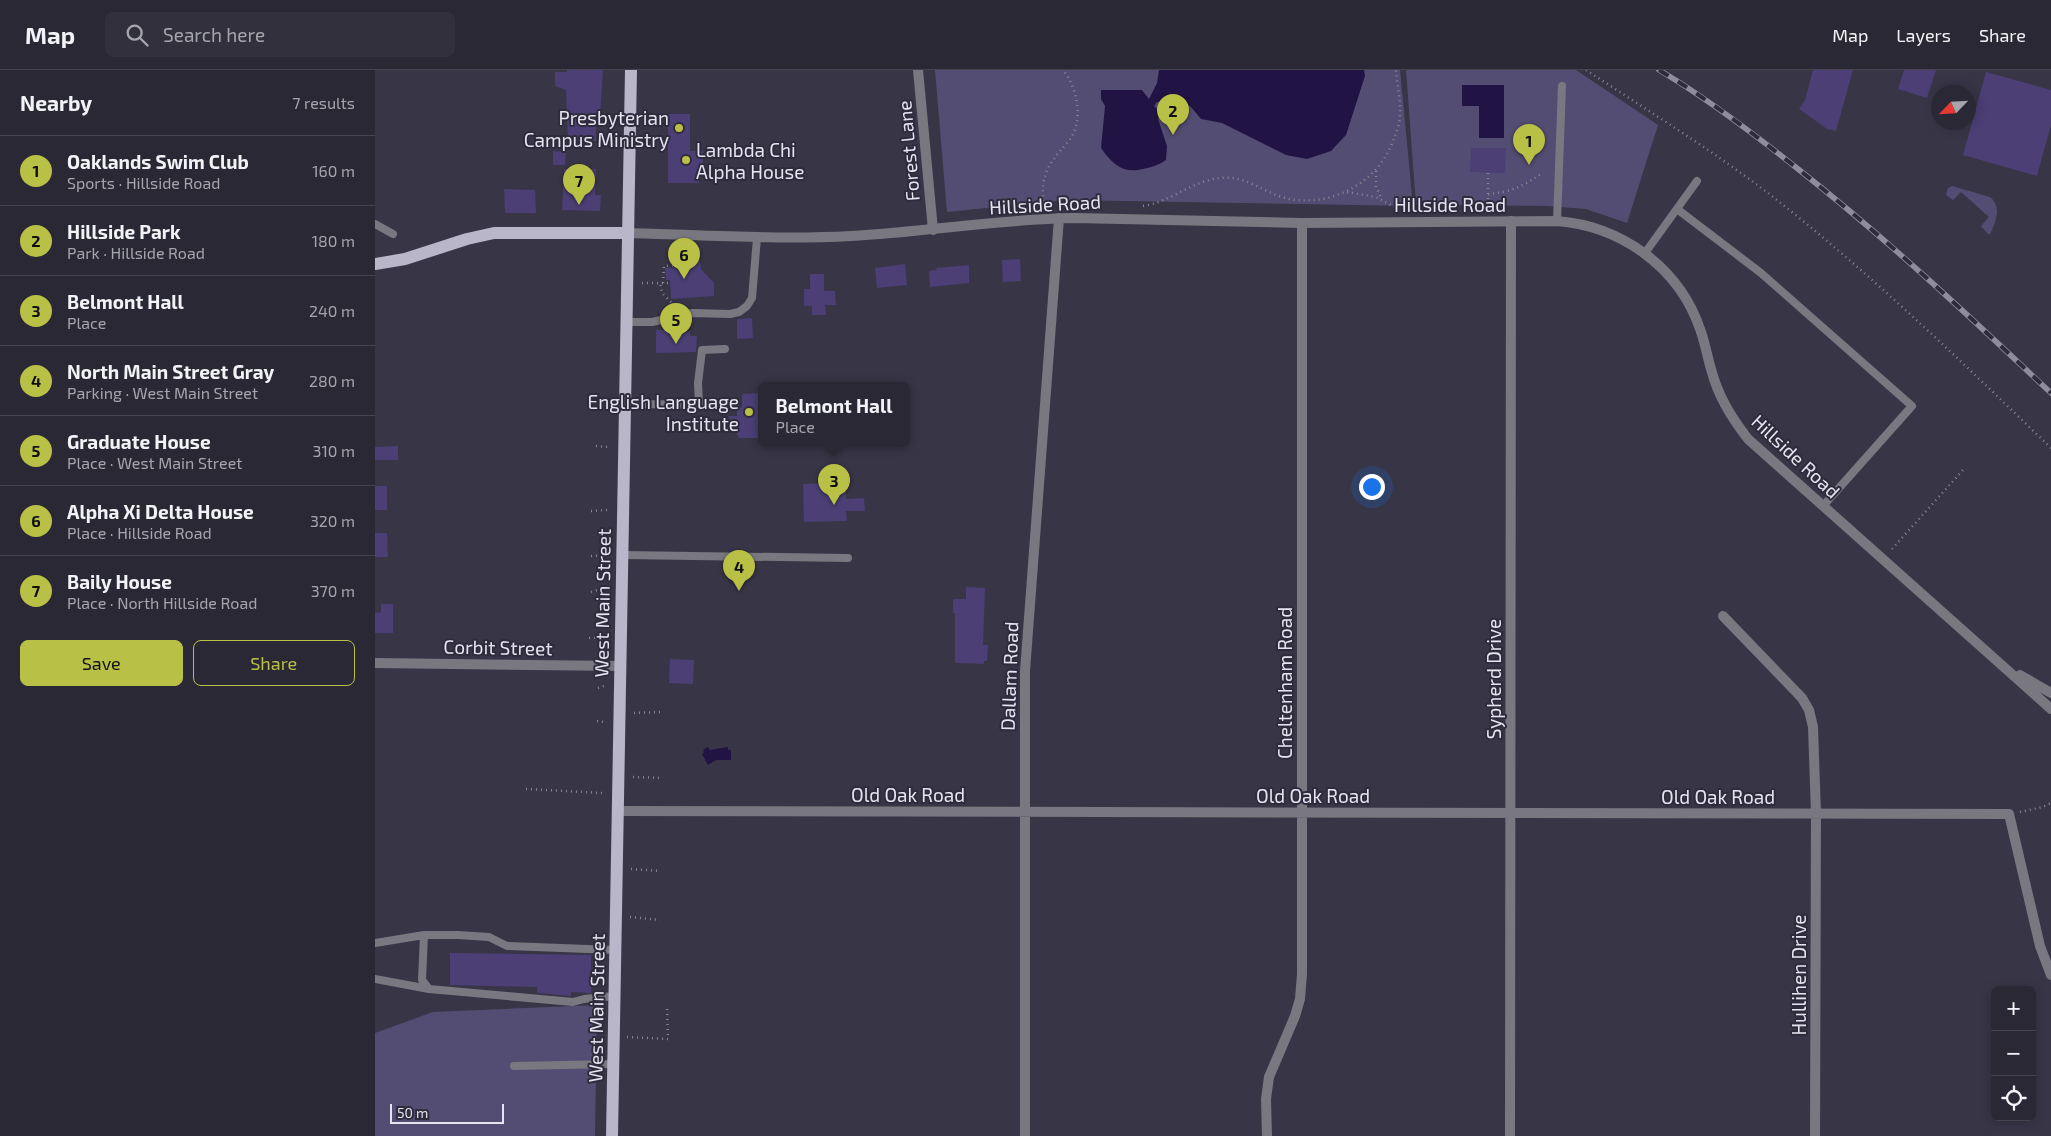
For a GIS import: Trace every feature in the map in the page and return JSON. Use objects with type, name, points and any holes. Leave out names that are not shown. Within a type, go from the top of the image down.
[{"type":"main road","name":"West Main Street","points":[[612,1136],[631,70]]},
{"type":"main road","points":[[375,264],[405,258],[467,239],[494,233],[627,233]]},
{"type":"street","name":"Forest Lane","points":[[918,70],[933,230]]},
{"type":"street","name":"Hillside Road","points":[[627,233],[757,238],[850,236],[1059,218],[1302,223],[1557,221],[1597,229],[1633,244],[1670,277],[1693,311],[1704,340],[1716,386],[1732,418],[1754,444],[2051,709]]},
{"type":"street","name":"Dallam Road","points":[[1025,1136],[1024,711],[1027,638],[1059,218]]},
{"type":"street","name":"Sypherd Drive","points":[[1510,1136],[1511,221]]},
{"type":"street","name":"Cheltenham Road","points":[[1267,1136],[1266,1099],[1269,1077],[1295,1016],[1300,999],[1302,974],[1302,223]]},
{"type":"street","name":"Hullihen Drive","points":[[1723,616],[1803,698],[1809,710],[1813,727],[1816,814],[1815,1136]]},
{"type":"street","name":"Corbit Street","points":[[375,663],[620,666]]},
{"type":"street","points":[[2002,665],[2051,693]]},
{"type":"street","name":"Old Oak Road","points":[[617,811],[2009,814]]},
{"type":"street","points":[[2009,814],[2040,946],[2051,975]]},
{"type":"lane","points":[[1557,221],[1562,86]]},
{"type":"lane","points":[[1645,253],[1697,181]]},
{"type":"lane","points":[[1677,209],[1761,273],[1912,406],[1823,506]]},
{"type":"lane","points":[[375,224],[393,234]]},
{"type":"lane","points":[[626,322],[652,322],[693,313],[730,314],[739,312],[747,306],[752,298],[755,284],[757,238]]},
{"type":"lane","points":[[699,405],[698,383],[702,350],[725,349]]},
{"type":"lane","points":[[624,404],[735,405]]},
{"type":"lane","points":[[622,555],[848,558]]},
{"type":"lane","points":[[375,942],[424,935],[458,934],[489,937],[507,946],[615,950]]},
{"type":"lane","points":[[424,935],[422,980],[429,989]]},
{"type":"lane","points":[[375,979],[429,989],[573,1002],[614,996]]},
{"type":"lane","points":[[514,1066],[613,1064]]},
{"type":"path","points":[[1043,206],[1042,185],[1049,166],[1071,138],[1076,126],[1077,103],[1074,88],[1063,70]]},
{"type":"path","points":[[1347,192],[1376,171],[1391,147],[1400,116],[1396,70]]},
{"type":"path","points":[[1586,70],[1745,177],[1816,232],[1901,306],[2051,448]]},
{"type":"path","points":[[1376,171],[1376,187],[1383,200]]},
{"type":"path","points":[[1488,173],[1488,210]]},
{"type":"path","points":[[1488,194],[1517,189],[1541,174]]},
{"type":"path","points":[[1145,206],[1179,194],[1205,180],[1234,178],[1246,181],[1274,195],[1289,199],[1317,199],[1347,192],[1365,194],[1383,200],[1401,211]]},
{"type":"path","points":[[681,266],[664,266],[662,293],[684,314]]},
{"type":"path","points":[[640,283],[670,283]]},
{"type":"path","points":[[596,446],[609,447]]},
{"type":"path","points":[[1892,549],[1963,470]]},
{"type":"path","points":[[591,511],[607,510]]},
{"type":"path","points":[[591,556],[607,555]]},
{"type":"path","points":[[591,592],[607,587]]},
{"type":"path","points":[[589,638],[605,637]]},
{"type":"path","points":[[598,688],[604,686]]},
{"type":"path","points":[[632,713],[660,712]]},
{"type":"path","points":[[597,721],[604,722]]},
{"type":"path","points":[[631,777],[662,778]]},
{"type":"path","points":[[526,788],[603,793]]},
{"type":"path","points":[[2009,814],[2043,807],[2051,803]]},
{"type":"path","points":[[629,868],[661,871]]},
{"type":"path","points":[[629,917],[660,920]]},
{"type":"path","points":[[626,1037],[667,1039],[667,1007]]},
{"type":"shaded area","points":[[935,70],[1400,70],[1413,206],[1066,200],[947,212]]},
{"type":"shaded area","points":[[1159,70],[1364,70],[1365,76],[1346,135],[1331,151],[1307,159],[1286,155],[1222,123],[1201,119],[1183,101],[1157,102],[1154,106],[1161,113],[1158,119],[1167,146],[1166,160],[1155,166],[1143,169],[1124,169],[1109,159],[1101,148],[1105,106],[1101,99],[1101,90],[1142,90],[1149,99],[1157,83]]},
{"type":"shaded area","points":[[1406,70],[1576,70],[1658,125],[1627,223],[1586,209],[1547,206],[1416,205]]},
{"type":"shaded area","points":[[1462,85],[1504,85],[1504,138],[1479,138],[1479,106],[1462,106]]},
{"type":"shaded area","points":[[1952,186],[1990,197],[1994,201],[1997,214],[1990,234],[1981,226],[1989,217],[1961,192],[1953,200],[1946,195],[1948,188]]},
{"type":"shaded area","points":[[708,747],[710,750],[728,747],[728,750],[731,750],[731,760],[716,760],[708,765],[702,754],[703,750]]},
{"type":"shaded area","points":[[597,1005],[595,1136],[375,1136],[375,1033],[433,1012]]},
{"type":"building","points":[[567,70],[603,70],[600,116],[596,116],[596,141],[568,141],[566,90],[555,86],[555,72],[567,72]]},
{"type":"building","points":[[1813,70],[1853,70],[1836,131],[1827,129],[1799,109],[1805,100]]},
{"type":"building","points":[[1904,70],[1936,70],[1927,98],[1898,89]]},
{"type":"building","points":[[1986,72],[2051,90],[2051,125],[2037,176],[1963,155],[1970,130],[1976,130],[1976,108]]},
{"type":"building","points":[[668,114],[690,114],[690,151],[703,151],[703,169],[699,169],[699,183],[668,183]]},
{"type":"building","points":[[1471,148],[1506,148],[1505,173],[1470,172]]},
{"type":"building","points":[[553,151],[566,152],[565,165],[553,165]]},
{"type":"building","points":[[564,169],[596,169],[595,195],[601,195],[600,211],[562,210]]},
{"type":"building","points":[[504,189],[535,190],[536,213],[505,213]]},
{"type":"building","points":[[1020,259],[1021,281],[1003,282],[1002,260]]},
{"type":"building","points":[[680,260],[700,260],[701,269],[714,283],[714,296],[671,299],[670,280],[666,280],[665,268],[681,267]]},
{"type":"building","points":[[905,264],[907,285],[877,288],[875,268]]},
{"type":"building","points":[[969,265],[969,283],[930,287],[929,271],[937,270],[936,268]]},
{"type":"building","points":[[810,274],[824,274],[824,291],[835,291],[836,305],[825,305],[826,315],[812,315],[812,306],[804,306],[804,289],[810,289]]},
{"type":"building","points":[[752,318],[753,338],[737,339],[737,319]]},
{"type":"building","points":[[680,329],[680,333],[690,332],[690,336],[697,336],[696,352],[656,353],[656,330]]},
{"type":"building","name":"English Language Institute","points":[[758,393],[758,438],[739,438],[728,416],[737,416],[737,410],[742,407],[742,394]]},
{"type":"building","points":[[398,446],[398,460],[375,460],[375,447]]},
{"type":"building","points":[[846,482],[846,499],[864,498],[865,511],[846,511],[847,521],[804,522],[803,484]]},
{"type":"building","points":[[375,486],[387,486],[387,510],[375,510]]},
{"type":"building","points":[[375,533],[387,533],[388,557],[375,557]]},
{"type":"building","points":[[966,587],[985,588],[983,645],[988,645],[987,661],[984,661],[984,664],[955,663],[955,613],[953,613],[953,599],[966,599]]},
{"type":"building","points":[[381,604],[393,604],[393,633],[375,633],[375,613],[381,612]]},
{"type":"building","points":[[670,659],[694,660],[693,684],[669,683]]},
{"type":"building","points":[[450,953],[591,955],[591,993],[571,992],[571,996],[537,993],[537,987],[450,985]]},
{"type":"railway","points":[[1659,70],[1730,117],[1864,223],[1927,278],[2051,393]]},
{"type":"place","name":"Presbyterian Campus Ministry","points":[[679,128]]},
{"type":"place","name":"Hillside Park","points":[[1173,135]]},
{"type":"place","name":"Lambda Chi Alpha House","points":[[686,160]]},
{"type":"place","name":"Oaklands Swim Club","points":[[1529,165]]},
{"type":"place","name":"Baily House","points":[[579,205]]},
{"type":"place","name":"Alpha Xi Delta House","points":[[684,279]]},
{"type":"place","name":"Graduate House","points":[[676,344]]},
{"type":"place","name":"English Language Institute","points":[[749,412]]},
{"type":"place","name":"Belmont Hall","points":[[834,505]]},
{"type":"place","name":"North Main Street Gray","points":[[739,591]]}]
